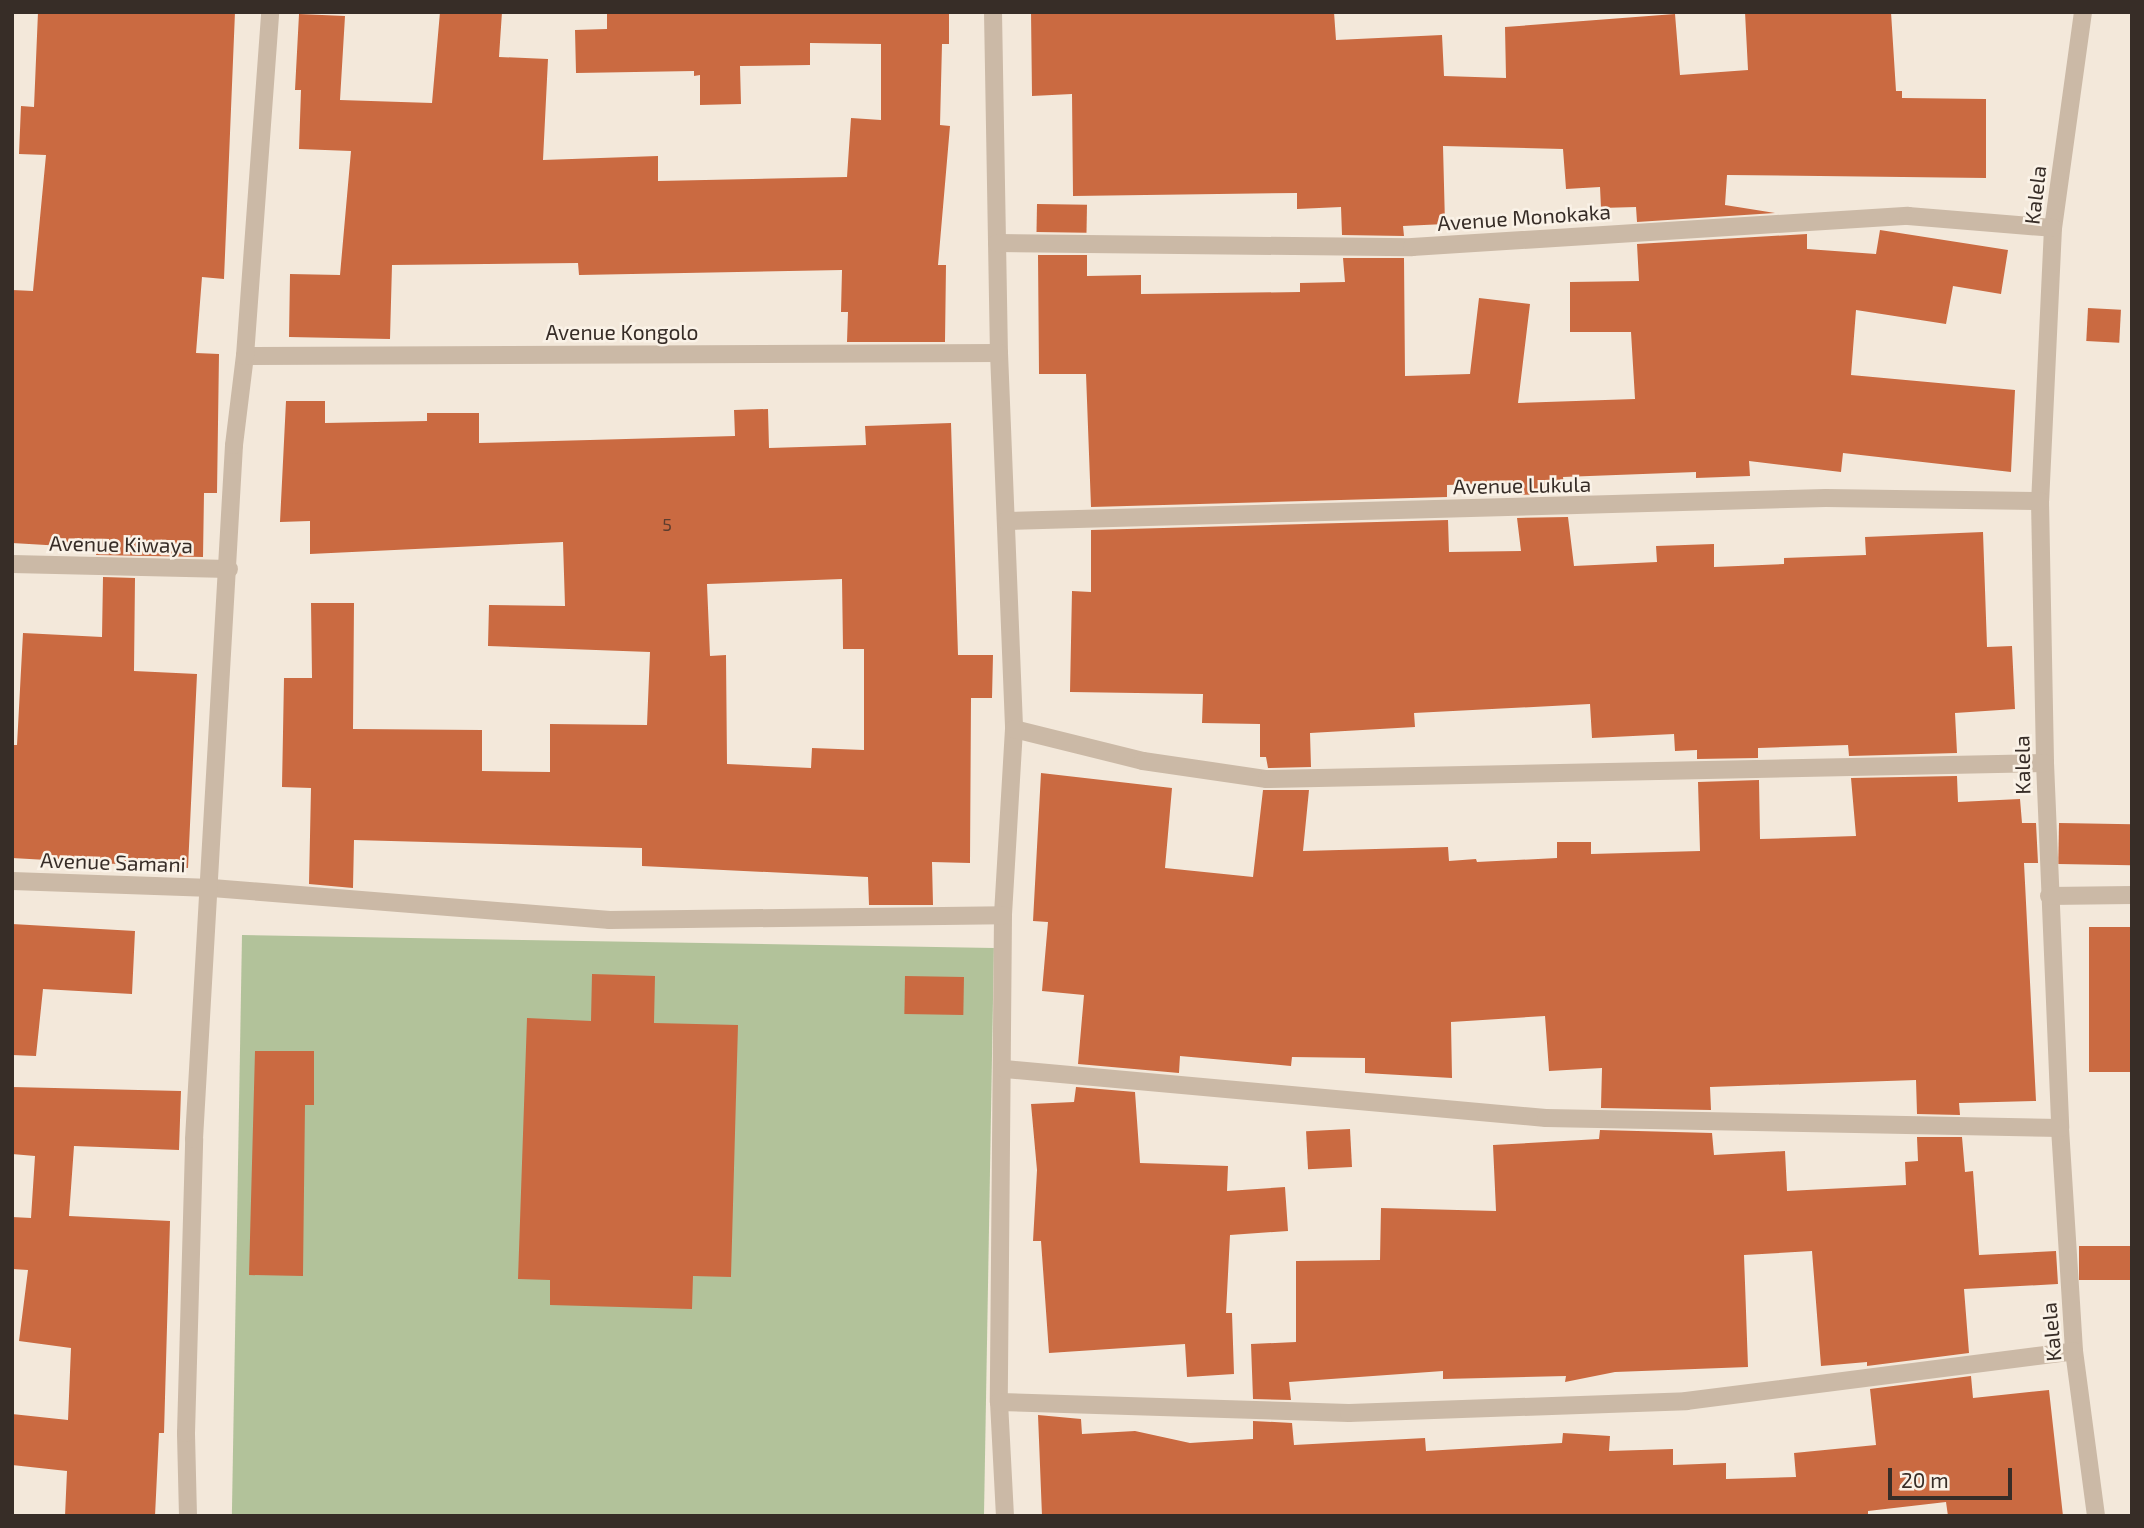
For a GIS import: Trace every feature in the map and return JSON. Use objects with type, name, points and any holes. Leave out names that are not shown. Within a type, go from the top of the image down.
[{"type":"street","points":[[188,1516],[194,1139],[212,888],[233,445],[245,356],[270,12]]},
{"type":"street","points":[[993,12],[999,353],[1014,729],[1003,915],[1005,1069],[999,1402],[1005,1516]]},
{"type":"street","name":"Kalela","points":[[2083,12],[2053,228],[2040,501],[2049,896],[2060,1128],[2074,1351],[2096,1516]]},
{"type":"street","name":"Avenue Monokaka","points":[[997,243],[1412,247],[1908,216],[2053,228]]},
{"type":"street","name":"Avenue Kongolo","points":[[245,356],[999,353]]},
{"type":"street","name":"Avenue Lukula","points":[[1006,521],[1826,498],[2040,501]]},
{"type":"street","name":"Avenue Kiwaya","points":[[12,564],[229,569]]},
{"type":"street","points":[[1014,729],[1143,761],[1267,779],[2045,763]]},
{"type":"street","name":"Avenue Samani","points":[[12,881],[212,888],[610,919],[1003,915]]},
{"type":"street","points":[[2049,896],[2132,895]]},
{"type":"street","points":[[1005,1069],[1546,1118],[2060,1128]]},
{"type":"street","points":[[999,1402],[1349,1413],[1686,1401],[2074,1351]]},
{"type":"green space","points":[[242,935],[994,948],[984,1516],[232,1516]]},
{"type":"building","points":[[38,12],[235,12],[224,279],[202,277],[196,353],[219,354],[217,493],[204,493],[203,557],[96,555],[97,548],[12,543],[12,290],[33,291],[46,155],[19,154],[21,106],[34,107]]},
{"type":"building","points":[[440,12],[502,12],[499,57],[548,59],[543,160],[658,156],[658,181],[847,177],[851,118],[881,120],[881,44],[810,43],[810,65],[740,66],[741,104],[700,105],[700,75],[694,76],[694,71],[576,73],[575,30],[607,29],[607,12],[949,12],[949,44],[942,44],[940,125],[950,126],[938,265],[946,265],[945,342],[847,342],[848,312],[841,312],[842,270],[579,275],[578,263],[392,265],[390,339],[289,337],[290,274],[340,275],[351,151],[299,149],[301,90],[295,90],[299,14],[345,16],[340,100],[432,103]]},
{"type":"building","points":[[1031,12],[1334,12],[1336,40],[1442,35],[1444,76],[1506,78],[1505,27],[1675,14],[1680,75],[1748,70],[1745,12],[1891,12],[1896,91],[1902,91],[1902,98],[1986,99],[1986,178],[1727,175],[1725,205],[1775,213],[1637,222],[1636,207],[1601,208],[1600,187],[1566,189],[1563,149],[1443,146],[1445,224],[1403,226],[1404,236],[1342,235],[1341,207],[1297,209],[1297,193],[1073,196],[1072,94],[1032,96]]},
{"type":"building","points":[[1037,204],[1087,205],[1087,233],[1037,232]]},
{"type":"building","points":[[1880,230],[2008,250],[2001,294],[1953,286],[1946,324],[1856,310],[1851,375],[2015,390],[2011,472],[1843,453],[1841,472],[1749,461],[1750,476],[1696,478],[1696,472],[1563,477],[1565,494],[1514,495],[1513,483],[1447,485],[1447,497],[1091,507],[1086,374],[1039,374],[1038,255],[1087,255],[1087,276],[1141,275],[1141,294],[1300,292],[1300,283],[1345,282],[1343,258],[1404,258],[1405,376],[1470,374],[1479,298],[1530,304],[1518,403],[1635,399],[1631,332],[1570,332],[1570,282],[1639,281],[1637,244],[1807,234],[1807,249],[1876,254]]},
{"type":"building","points":[[2088,308],[2121,310],[2119,343],[2086,341]]},
{"type":"building","points":[[286,401],[325,401],[325,423],[427,421],[427,413],[479,413],[479,443],[735,436],[734,410],[768,409],[769,448],[866,445],[865,426],[951,423],[958,655],[993,655],[992,698],[971,698],[970,863],[932,862],[933,905],[869,905],[868,877],[642,866],[642,848],[354,840],[353,888],[309,884],[311,788],[282,787],[284,678],[312,678],[311,603],[354,603],[353,729],[482,730],[482,771],[550,772],[550,724],[647,725],[650,652],[488,646],[489,605],[565,606],[563,542],[310,554],[310,521],[280,522]],"holes":[[[842,579],[843,649],[864,649],[864,750],[812,748],[811,768],[727,764],[726,655],[710,656],[707,584]]]},
{"type":"building","points":[[1568,517],[1574,566],[1657,562],[1656,546],[1714,544],[1714,567],[1784,564],[1784,558],[1866,555],[1865,537],[1983,532],[1987,647],[2012,646],[2015,709],[1955,713],[1957,753],[1849,756],[1848,745],[1758,748],[1758,758],[1697,759],[1697,750],[1675,751],[1674,734],[1592,738],[1590,704],[1414,713],[1415,727],[1310,733],[1311,767],[1268,768],[1266,757],[1260,757],[1260,724],[1202,723],[1203,694],[1070,692],[1072,591],[1091,592],[1091,530],[1448,520],[1449,552],[1521,551],[1517,518]]},
{"type":"building","points":[[103,577],[135,578],[134,671],[197,674],[188,868],[12,858],[12,745],[17,745],[23,633],[102,637]]},
{"type":"building","points":[[1041,773],[1172,788],[1165,868],[1253,877],[1263,790],[1309,790],[1303,851],[1448,847],[1449,861],[1476,859],[1477,862],[1557,858],[1557,842],[1591,842],[1591,854],[1700,851],[1698,782],[1759,780],[1760,839],[1856,836],[1851,778],[1957,776],[1958,802],[2020,799],[2022,823],[2036,823],[2038,863],[2024,863],[2036,1101],[1959,1103],[1960,1115],[1917,1114],[1916,1080],[1710,1087],[1711,1110],[1601,1108],[1602,1068],[1549,1071],[1545,1016],[1451,1022],[1452,1078],[1365,1073],[1365,1058],[1292,1057],[1291,1066],[1180,1056],[1179,1073],[1078,1064],[1084,995],[1042,991],[1048,922],[1033,921]]},
{"type":"building","points":[[2059,823],[2132,824],[2131,865],[2058,864]]},
{"type":"building","points":[[12,924],[135,931],[132,994],[43,989],[36,1056],[12,1055]]},
{"type":"building","points":[[2089,927],[2132,927],[2132,1072],[2089,1072]]},
{"type":"building","points":[[592,974],[655,976],[654,1023],[738,1025],[731,1277],[693,1276],[692,1309],[550,1305],[550,1280],[518,1279],[527,1018],[591,1021]]},
{"type":"building","points":[[905,976],[964,977],[963,1015],[904,1014]]},
{"type":"building","points":[[255,1051],[314,1051],[314,1105],[305,1105],[303,1276],[249,1275]]},
{"type":"building","points":[[12,1087],[181,1091],[179,1150],[74,1146],[69,1216],[170,1221],[164,1433],[159,1433],[155,1516],[65,1516],[67,1471],[12,1465],[12,1414],[68,1420],[71,1348],[19,1341],[28,1270],[12,1269],[12,1217],[31,1218],[35,1156],[12,1154]]},
{"type":"building","points":[[1076,1087],[1135,1092],[1140,1163],[1228,1166],[1227,1191],[1285,1187],[1288,1231],[1230,1235],[1226,1313],[1232,1313],[1234,1374],[1187,1377],[1185,1344],[1049,1353],[1041,1241],[1033,1241],[1037,1170],[1031,1104],[1074,1102]]},
{"type":"building","points":[[1350,1129],[1352,1167],[1308,1169],[1306,1131]]},
{"type":"building","points":[[1600,1130],[1712,1133],[1714,1155],[1785,1151],[1787,1191],[1906,1185],[1905,1162],[1918,1161],[1917,1137],[1962,1137],[1965,1172],[1973,1171],[1979,1255],[2056,1251],[2058,1284],[1964,1289],[1969,1353],[1867,1366],[1867,1362],[1821,1366],[1812,1251],[1744,1255],[1748,1367],[1615,1372],[1565,1382],[1566,1376],[1443,1379],[1443,1371],[1289,1382],[1291,1400],[1253,1399],[1251,1344],[1296,1342],[1296,1261],[1380,1260],[1381,1208],[1496,1211],[1493,1145],[1599,1139]]},
{"type":"building","points":[[2079,1246],[2132,1246],[2132,1280],[2079,1280]]},
{"type":"building","points":[[1971,1376],[1973,1398],[2049,1390],[2063,1516],[1948,1516],[1946,1502],[1868,1511],[1868,1516],[1042,1516],[1038,1415],[1081,1419],[1082,1434],[1135,1431],[1190,1443],[1253,1439],[1253,1421],[1292,1423],[1294,1445],[1425,1438],[1426,1451],[1562,1443],[1563,1433],[1610,1436],[1609,1451],[1673,1449],[1673,1465],[1726,1463],[1726,1479],[1796,1477],[1794,1453],[1876,1445],[1870,1389]]}]
